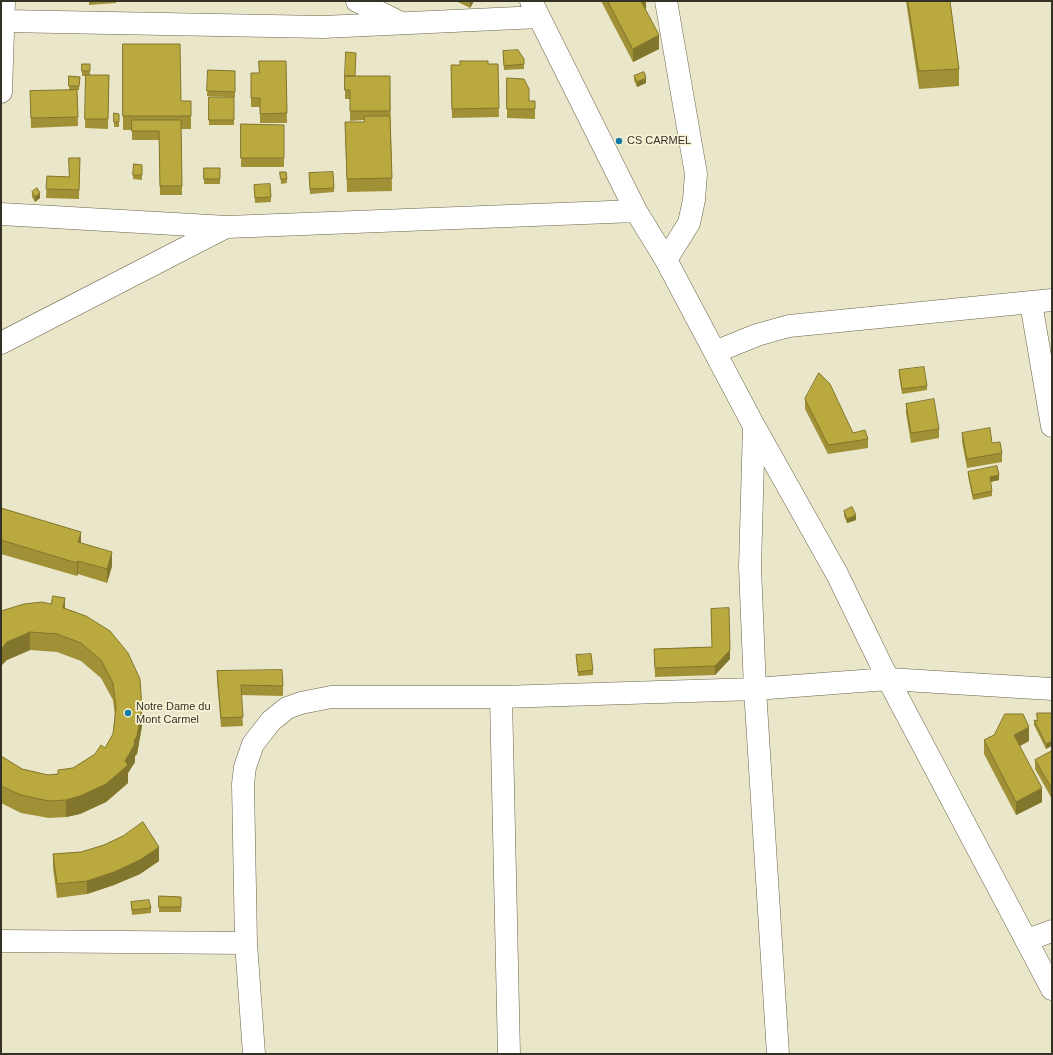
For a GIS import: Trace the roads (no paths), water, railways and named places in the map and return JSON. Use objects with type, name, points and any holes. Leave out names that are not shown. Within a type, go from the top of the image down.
[{"type":"street","points":[[358,1],[402,24]]},
{"type":"street","points":[[666,1],[696,174],[694,200],[689,223],[666,260]]},
{"type":"street","points":[[1,92],[4,11],[323,27],[402,24],[535,9],[636,211],[666,260],[754,426],[836,574],[888,679],[1052,989]]},
{"type":"street","points":[[1,214],[227,227],[636,211]]},
{"type":"street","points":[[1,343],[227,227]]},
{"type":"street","points":[[715,352],[757,335],[789,326],[1042,302],[1052,426]]},
{"type":"street","points":[[754,426],[750,567],[755,688],[778,1054]]},
{"type":"street","points":[[254,1054],[246,943],[243,784],[245,766],[253,744],[271,721],[287,708],[301,703],[331,698],[501,697],[755,688],[888,679],[1052,689]]},
{"type":"street","points":[[501,697],[509,1054]]},
{"type":"street","points":[[1027,940],[1052,931]]},
{"type":"street","points":[[1,941],[246,943]]},
{"type":"place","name":"CS CARMEL","points":[[619,141]]},
{"type":"place","name":"Notre Dame du Mont Carmel","points":[[128,713]]}]
